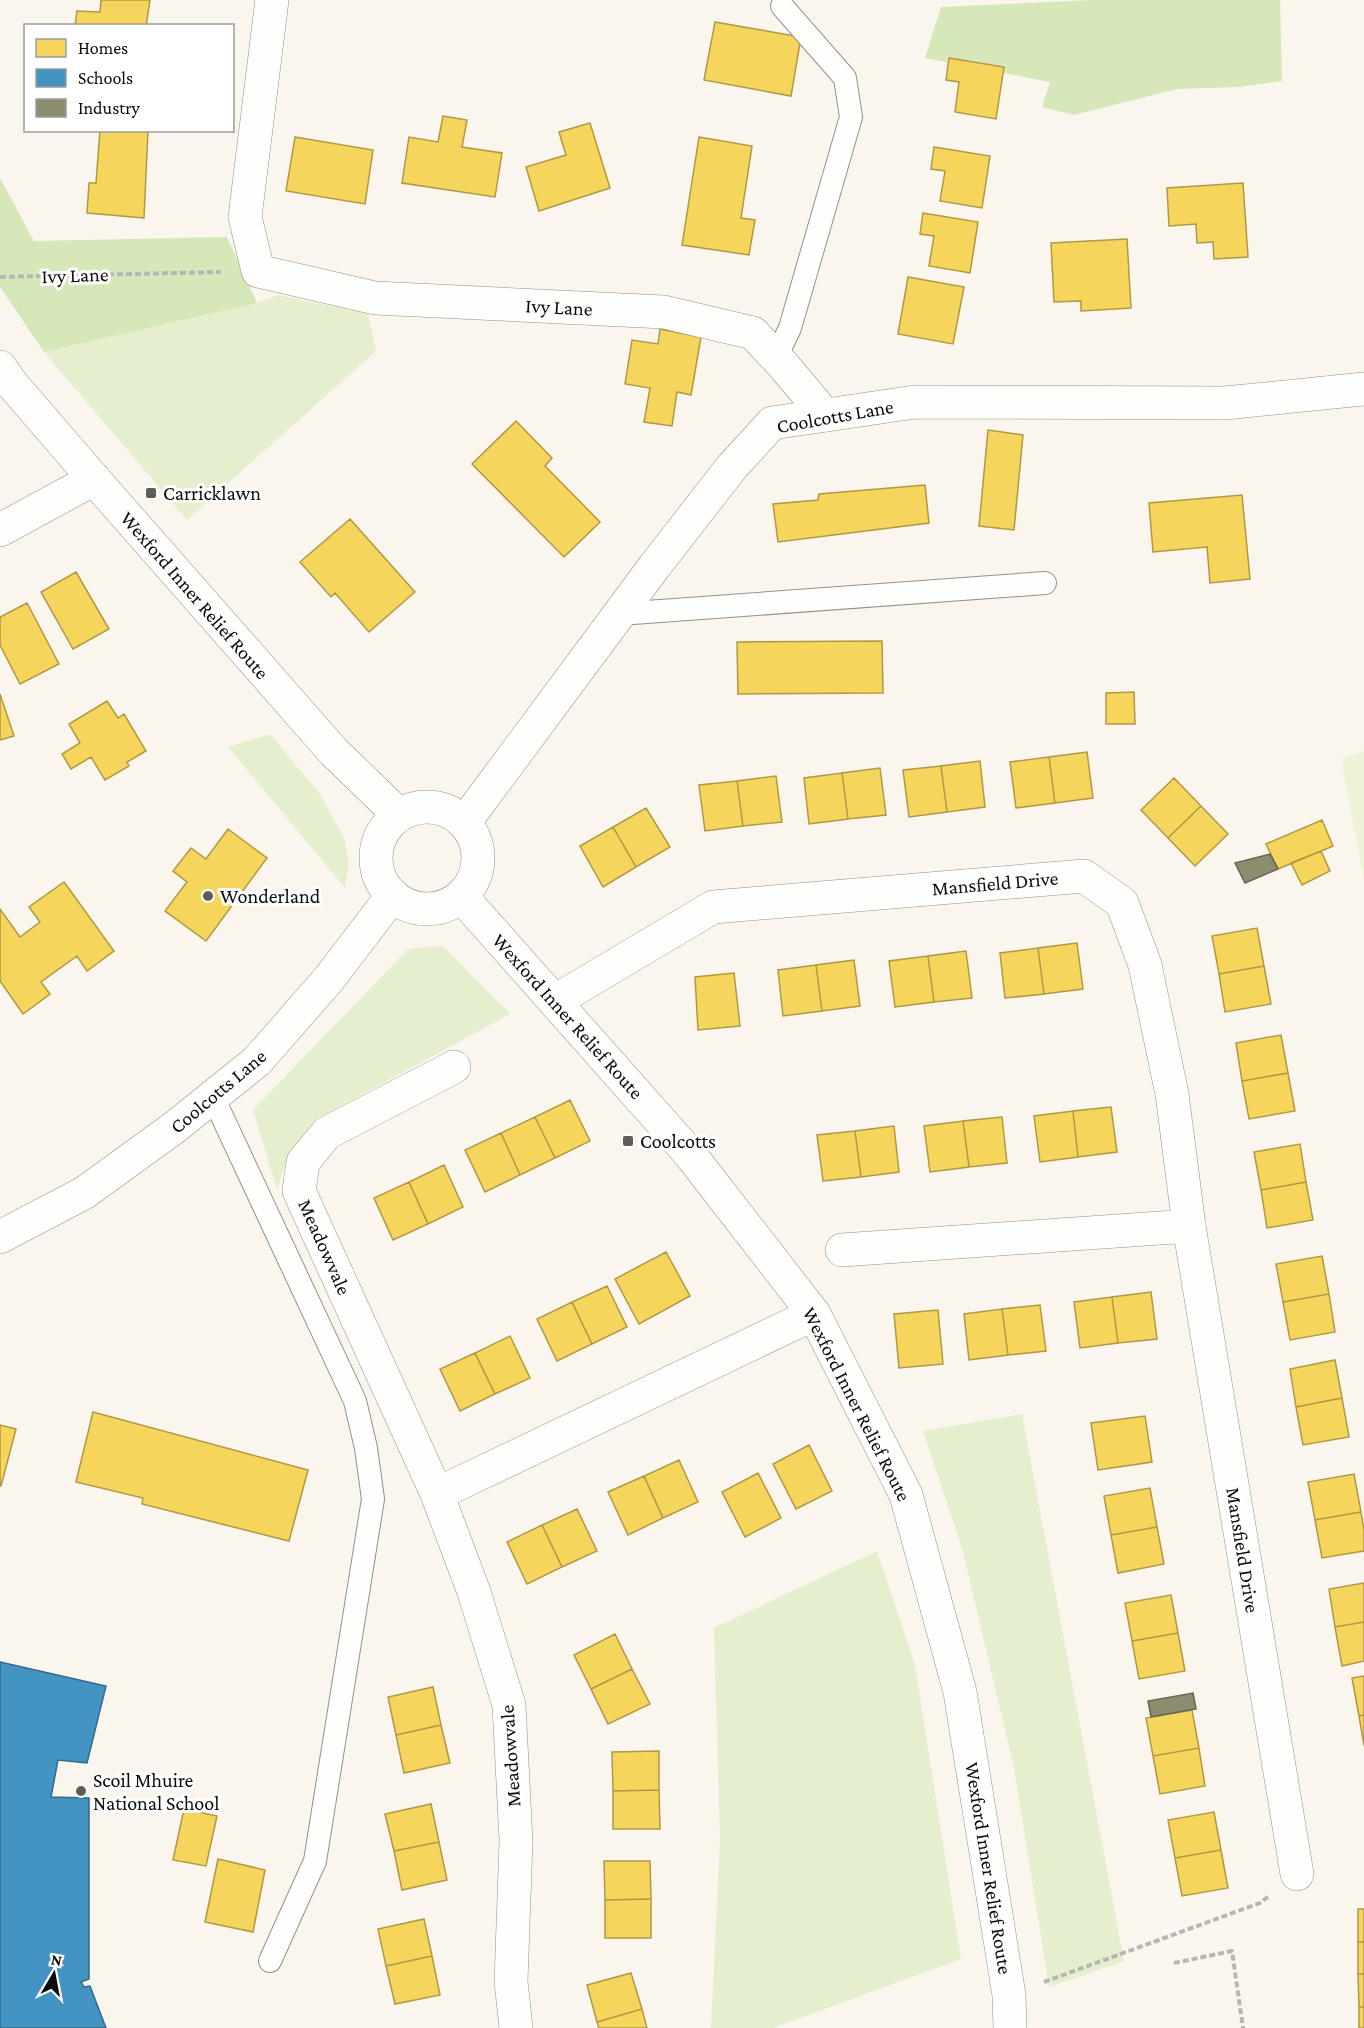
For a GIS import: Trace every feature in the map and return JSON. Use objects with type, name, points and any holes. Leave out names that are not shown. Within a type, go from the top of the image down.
[{"type":"street","points":[[258,271],[244,217],[272,0]]},
{"type":"street","name":"Ivy Lane","points":[[258,271],[375,298],[663,312],[753,333],[825,415]]},
{"type":"street","name":"Wexford Inner Relief Route","points":[[0,367],[94,479],[333,751],[399,815]]},
{"type":"street","name":"Coolcotts Lane","points":[[464,823],[731,468],[772,423],[915,402],[1226,403],[1364,389]]},
{"type":"street","points":[[0,530],[94,479]]},
{"type":"street","points":[[434,807],[450,813],[464,823],[473,837],[478,852],[474,876],[461,896],[448,904],[434,908],[419,908],[405,904],[383,883],[377,869],[376,853],[379,838],[399,815],[416,808],[434,807]]},
{"type":"street","name":"Mansfield Drive","points":[[555,1001],[713,907],[1084,876],[1122,903],[1145,965],[1172,1094],[1189,1226],[1297,1875]]},
{"type":"street","name":"Coolcotts Lane","points":[[0,1237],[84,1193],[175,1127],[257,1061],[328,980],[393,895]]},
{"type":"street","name":"Wexford Inner Relief Route","points":[[461,896],[689,1153],[814,1314],[906,1495],[960,1692],[1009,1995],[1010,2028]]},
{"type":"street","name":"Meadowvale","points":[[454,1067],[327,1133],[303,1162],[299,1191],[437,1494],[474,1592],[509,1705],[516,1841],[511,1981],[516,2028]]},
{"type":"street","points":[[842,1250],[1189,1226]]},
{"type":"street","points":[[437,1494],[814,1314]]},
{"type":"lane","points":[[776,357],[790,328],[851,117],[846,78],[782,6]]},
{"type":"lane","points":[[619,614],[1046,583]]},
{"type":"lane","points":[[213,1097],[355,1401],[366,1448],[373,1499],[315,1861],[270,1961]]},
{"type":"path","name":"Ivy Lane","points":[[0,278],[258,271]]},
{"type":"path","points":[[1009,1995],[1260,1903],[1297,1875]]},
{"type":"path","points":[[1174,1963],[1232,1952],[1243,2028]]},
{"type":"green space","points":[[1092,0],[1280,0],[1282,81],[1239,87],[1177,89],[1074,115],[1042,107],[1050,82],[925,58],[941,7]]},
{"type":"green space","points":[[0,178],[34,241],[227,237],[257,303],[44,352],[0,287]]},
{"type":"green space","points":[[278,295],[368,314],[376,351],[187,520],[44,352],[257,303]]},
{"type":"green space","points":[[270,734],[319,793],[344,837],[349,863],[345,888],[228,747]]},
{"type":"green space","points":[[1364,751],[1364,880],[1341,759]]},
{"type":"green space","points":[[443,946],[510,1014],[315,1120],[287,1159],[277,1190],[253,1110],[408,949]]},
{"type":"green space","points":[[1022,1414],[1124,1961],[1049,1987],[1014,1768],[963,1552],[923,1431]]},
{"type":"green space","points":[[877,1551],[915,1665],[961,1959],[773,2028],[711,2028],[720,1838],[714,1628]]},
{"type":"building: Homes","points":[[101,0],[150,0],[146,24],[75,24],[77,11],[100,12]]},
{"type":"building: Homes","points":[[715,22],[801,37],[791,96],[704,80]]},
{"type":"building: Homes","points":[[949,58],[1004,67],[996,119],[955,112],[959,82],[946,80]]},
{"type":"building: Homes","points":[[443,116],[467,120],[462,147],[502,153],[495,197],[402,183],[409,137],[438,142]]},
{"type":"building: Homes","points":[[590,123],[610,188],[539,211],[526,167],[566,155],[559,132]]},
{"type":"building: Homes","points":[[100,132],[148,132],[144,218],[87,213],[89,183],[96,183]]},
{"type":"building: Homes","points":[[295,137],[373,150],[365,204],[286,191]]},
{"type":"building: Homes","points":[[699,137],[752,146],[741,218],[755,220],[749,255],[682,245]]},
{"type":"building: Homes","points":[[934,147],[990,156],[982,208],[940,201],[945,171],[931,169]]},
{"type":"building: Homes","points":[[1243,183],[1248,257],[1214,259],[1213,242],[1197,243],[1196,224],[1169,226],[1167,188]]},
{"type":"building: Homes","points":[[923,213],[978,222],[970,273],[929,266],[934,236],[920,234]]},
{"type":"building: Homes","points":[[1127,239],[1131,308],[1081,311],[1081,301],[1054,302],[1051,243]]},
{"type":"building: Homes","points":[[908,277],[964,287],[953,344],[898,334]]},
{"type":"building: Homes","points":[[660,329],[701,337],[691,395],[677,392],[672,426],[644,422],[650,388],[625,384],[632,340],[658,344]]},
{"type":"building: Homes","points":[[516,421],[552,458],[545,466],[600,522],[564,557],[472,464]]},
{"type":"building: Homes","points":[[988,430],[1023,435],[1014,530],[979,526]]},
{"type":"building: Homes","points":[[925,485],[929,523],[778,542],[773,504],[818,500],[819,494]]},
{"type":"building: Homes","points":[[1242,495],[1250,579],[1210,583],[1207,547],[1153,552],[1149,503]]},
{"type":"building: Homes","points":[[350,519],[415,592],[369,632],[335,593],[331,597],[300,562]]},
{"type":"building: Homes","points":[[76,572],[109,629],[73,649],[41,592]]},
{"type":"building: Homes","points":[[27,603],[59,664],[20,684],[0,645],[0,617]]},
{"type":"building: Homes","points":[[882,641],[883,693],[738,694],[737,642]]},
{"type":"building: Homes","points":[[1134,692],[1135,724],[1106,724],[1106,693]]},
{"type":"building: Homes","points":[[0,694],[14,736],[0,740]]},
{"type":"building: Homes","points":[[107,701],[118,718],[124,714],[146,751],[127,762],[129,766],[105,780],[91,757],[71,769],[62,754],[80,743],[69,724]]},
{"type":"building: Homes","points":[[1087,752],[1093,798],[1055,803],[1049,757]]},
{"type":"building: Homes","points":[[1049,757],[1055,803],[1016,808],[1010,762]]},
{"type":"building: Homes","points":[[980,761],[985,807],[947,812],[941,766]]},
{"type":"building: Homes","points":[[941,766],[947,812],[909,817],[903,770]]},
{"type":"building: Homes","points":[[880,768],[886,815],[848,819],[842,773]]},
{"type":"building: Homes","points":[[842,773],[848,819],[809,824],[804,778]]},
{"type":"building: Homes","points":[[776,776],[782,822],[743,826],[737,781]]},
{"type":"building: Homes","points":[[1174,778],[1201,806],[1168,838],[1141,810]]},
{"type":"building: Homes","points":[[737,781],[743,826],[705,831],[699,785]]},
{"type":"building: Homes","points":[[1201,806],[1228,834],[1195,866],[1168,838]]},
{"type":"building: Homes","points":[[646,808],[670,847],[636,867],[613,827]]},
{"type":"building: Homes","points":[[1322,820],[1333,846],[1278,869],[1266,844]]},
{"type":"building: Homes","points":[[613,827],[636,867],[603,887],[580,846]]},
{"type":"building: Homes","name":"Wonderland","points":[[228,829],[267,858],[206,941],[165,911],[187,882],[173,871],[191,848],[206,859]]},
{"type":"building: Homes","points":[[1321,851],[1330,871],[1302,885],[1291,863]]},
{"type":"building: Homes","points":[[64,882],[114,951],[87,971],[77,956],[41,982],[50,994],[23,1014],[0,981],[0,909],[20,937],[40,922],[29,907]]},
{"type":"building: Homes","points":[[1257,928],[1264,966],[1219,974],[1212,936]]},
{"type":"building: Homes","points":[[1077,943],[1083,989],[1044,994],[1038,948]]},
{"type":"building: Homes","points":[[1038,948],[1044,994],[1005,998],[1000,953]]},
{"type":"building: Homes","points":[[966,951],[972,998],[934,1002],[928,956]]},
{"type":"building: Homes","points":[[928,956],[934,1002],[895,1007],[889,961]]},
{"type":"building: Homes","points":[[854,960],[860,1006],[822,1011],[816,965]]},
{"type":"building: Homes","points":[[816,965],[822,1011],[783,1016],[778,970]]},
{"type":"building: Homes","points":[[1264,966],[1271,1004],[1225,1012],[1219,974]]},
{"type":"building: Homes","points":[[734,973],[740,1026],[698,1030],[695,977]]},
{"type":"building: Homes","points":[[1281,1035],[1288,1073],[1242,1081],[1236,1043]]},
{"type":"building: Homes","points":[[1288,1073],[1295,1111],[1249,1119],[1242,1081]]},
{"type":"building: Homes","points":[[570,1100],[590,1141],[555,1158],[535,1117]]},
{"type":"building: Homes","points":[[1111,1107],[1117,1152],[1078,1157],[1073,1111]]},
{"type":"building: Homes","points":[[1073,1111],[1078,1157],[1040,1162],[1034,1116]]},
{"type":"building: Homes","points":[[535,1117],[555,1158],[520,1175],[501,1133]]},
{"type":"building: Homes","points":[[1002,1117],[1007,1163],[969,1167],[963,1121]]},
{"type":"building: Homes","points":[[963,1121],[969,1167],[930,1172],[924,1126]]},
{"type":"building: Homes","points":[[894,1126],[899,1172],[861,1177],[855,1131]]},
{"type":"building: Homes","points":[[855,1131],[861,1177],[823,1181],[817,1135]]},
{"type":"building: Homes","points":[[501,1133],[520,1175],[485,1192],[465,1150]]},
{"type":"building: Homes","points":[[1300,1144],[1306,1182],[1261,1190],[1254,1152]]},
{"type":"building: Homes","points":[[444,1165],[463,1207],[428,1224],[409,1182]]},
{"type":"building: Homes","points":[[409,1182],[428,1224],[393,1240],[374,1198]]},
{"type":"building: Homes","points":[[1306,1182],[1313,1220],[1267,1228],[1261,1190]]},
{"type":"building: Homes","points":[[666,1252],[690,1296],[639,1324],[615,1279]]},
{"type":"building: Homes","points":[[1322,1256],[1329,1294],[1283,1302],[1276,1264]]},
{"type":"building: Homes","points":[[607,1286],[627,1327],[592,1344],[572,1302]]},
{"type":"building: Homes","points":[[1151,1292],[1157,1339],[1118,1343],[1112,1297]]},
{"type":"building: Homes","points":[[1329,1294],[1335,1332],[1290,1340],[1283,1302]]},
{"type":"building: Homes","points":[[1112,1297],[1118,1343],[1080,1348],[1074,1302]]},
{"type":"building: Homes","points":[[572,1302],[592,1344],[557,1361],[537,1319]]},
{"type":"building: Homes","points":[[1040,1305],[1046,1351],[1008,1355],[1002,1309]]},
{"type":"building: Homes","points":[[1002,1309],[1008,1355],[969,1360],[964,1314]]},
{"type":"building: Homes","points":[[938,1310],[943,1364],[899,1368],[894,1314]]},
{"type":"building: Homes","points":[[510,1336],[530,1378],[495,1394],[475,1353]]},
{"type":"building: Homes","points":[[475,1353],[495,1394],[460,1411],[440,1369]]},
{"type":"building: Homes","points":[[1335,1360],[1342,1398],[1296,1407],[1290,1369]]},
{"type":"building: Homes","points":[[1342,1398],[1349,1437],[1303,1445],[1296,1407]]},
{"type":"building: Homes","points":[[93,1412],[308,1470],[289,1541],[142,1504],[143,1498],[76,1482]]},
{"type":"building: Homes","points":[[1145,1416],[1152,1462],[1098,1470],[1091,1423]]},
{"type":"building: Homes","points":[[0,1425],[16,1429],[1,1486],[0,1486]]},
{"type":"building: Homes","points":[[809,1445],[832,1491],[796,1509],[773,1464]]},
{"type":"building: Homes","points":[[679,1460],[698,1502],[663,1518],[644,1476]]},
{"type":"building: Homes","points":[[758,1473],[781,1518],[745,1537],[722,1492]]},
{"type":"building: Homes","points":[[1354,1474],[1361,1512],[1315,1520],[1308,1482]]},
{"type":"building: Homes","points":[[644,1476],[663,1518],[628,1535],[608,1492]]},
{"type":"building: Homes","points":[[1150,1488],[1157,1527],[1111,1535],[1104,1496]]},
{"type":"building: Homes","points":[[577,1509],[597,1551],[562,1567],[542,1525]]},
{"type":"building: Homes","points":[[1361,1512],[1364,1551],[1322,1558],[1315,1520]]},
{"type":"building: Homes","points":[[542,1525],[562,1567],[527,1584],[507,1542]]},
{"type":"building: Homes","points":[[1157,1527],[1164,1564],[1118,1573],[1111,1535]]},
{"type":"building: Homes","points":[[1364,1583],[1364,1622],[1335,1627],[1329,1589]]},
{"type":"building: Homes","points":[[1171,1595],[1178,1633],[1132,1641],[1125,1603]]},
{"type":"building: Homes","points":[[1364,1622],[1364,1661],[1342,1666],[1335,1627]]},
{"type":"building: Homes","points":[[1178,1633],[1185,1671],[1139,1679],[1132,1641]]},
{"type":"building: Homes","points":[[615,1634],[632,1669],[591,1689],[574,1655]]},
{"type":"building: Homes","points":[[632,1669],[650,1704],[608,1724],[591,1689]]},
{"type":"building: Homes","points":[[1364,1676],[1364,1715],[1359,1716],[1352,1678]]},
{"type":"building: Homes","points":[[433,1687],[441,1725],[396,1735],[388,1697]]},
{"type":"building: Homes","points":[[1192,1710],[1199,1748],[1153,1756],[1146,1718]]},
{"type":"building: Homes","points":[[1364,1715],[1364,1746],[1359,1716]]},
{"type":"building: Homes","points":[[441,1725],[450,1763],[404,1773],[396,1735]]},
{"type":"building: Homes","points":[[1199,1748],[1205,1786],[1160,1794],[1153,1756]]},
{"type":"building: Homes","points":[[659,1751],[659,1790],[613,1791],[612,1752]]},
{"type":"building: Homes","points":[[659,1790],[660,1829],[613,1829],[613,1791]]},
{"type":"building: Homes","points":[[431,1804],[439,1842],[394,1851],[385,1814]]},
{"type":"building: Homes","points":[[184,1809],[217,1816],[206,1866],[173,1860]]},
{"type":"building: Homes","points":[[1214,1812],[1221,1850],[1175,1858],[1168,1820]]},
{"type":"building: Homes","points":[[439,1842],[447,1880],[402,1890],[394,1851]]},
{"type":"building: Homes","points":[[1221,1850],[1228,1888],[1182,1896],[1175,1858]]},
{"type":"building: Homes","points":[[218,1859],[265,1870],[253,1932],[205,1922]]},
{"type":"building: Homes","points":[[604,1861],[650,1861],[651,1899],[605,1900]]},
{"type":"building: Homes","points":[[651,1899],[651,1938],[605,1938],[605,1900]]},
{"type":"building: Homes","points":[[1358,1909],[1364,1909],[1364,1942],[1358,1942]]},
{"type":"building: Homes","points":[[424,1919],[432,1956],[386,1966],[378,1929]]},
{"type":"building: Homes","points":[[1358,1942],[1364,1942],[1364,1974],[1358,1974]]},
{"type":"building: Homes","points":[[432,1956],[440,1995],[395,2004],[386,1966]]},
{"type":"building: Homes","points":[[631,1973],[642,2009],[597,2022],[587,1985]]},
{"type":"building: Homes","points":[[1358,1974],[1364,1974],[1364,2007],[1359,2007]]},
{"type":"building: Homes","points":[[1359,2007],[1364,2007],[1364,2028],[1359,2028]]},
{"type":"building: Homes","points":[[642,2009],[647,2028],[599,2028],[597,2022]]},
{"type":"building: Schools","points":[[0,1662],[106,1686],[87,1763],[58,1760],[51,1797],[89,1798],[89,1979],[81,1982],[84,1987],[90,1986],[106,2028],[0,2028]]},
{"type":"building: Industry","points":[[1270,854],[1278,869],[1245,883],[1235,863]]},
{"type":"building: Industry","points":[[1193,1693],[1196,1709],[1151,1717],[1148,1701]]},
{"type":"place","name":"Carricklawn","points":[[151,493]]},
{"type":"place","name":"Wonderland","points":[[208,896]]},
{"type":"place","name":"Coolcotts","points":[[628,1141]]},
{"type":"place","name":"Scoil Mhuire National School","points":[[81,1791]]}]
